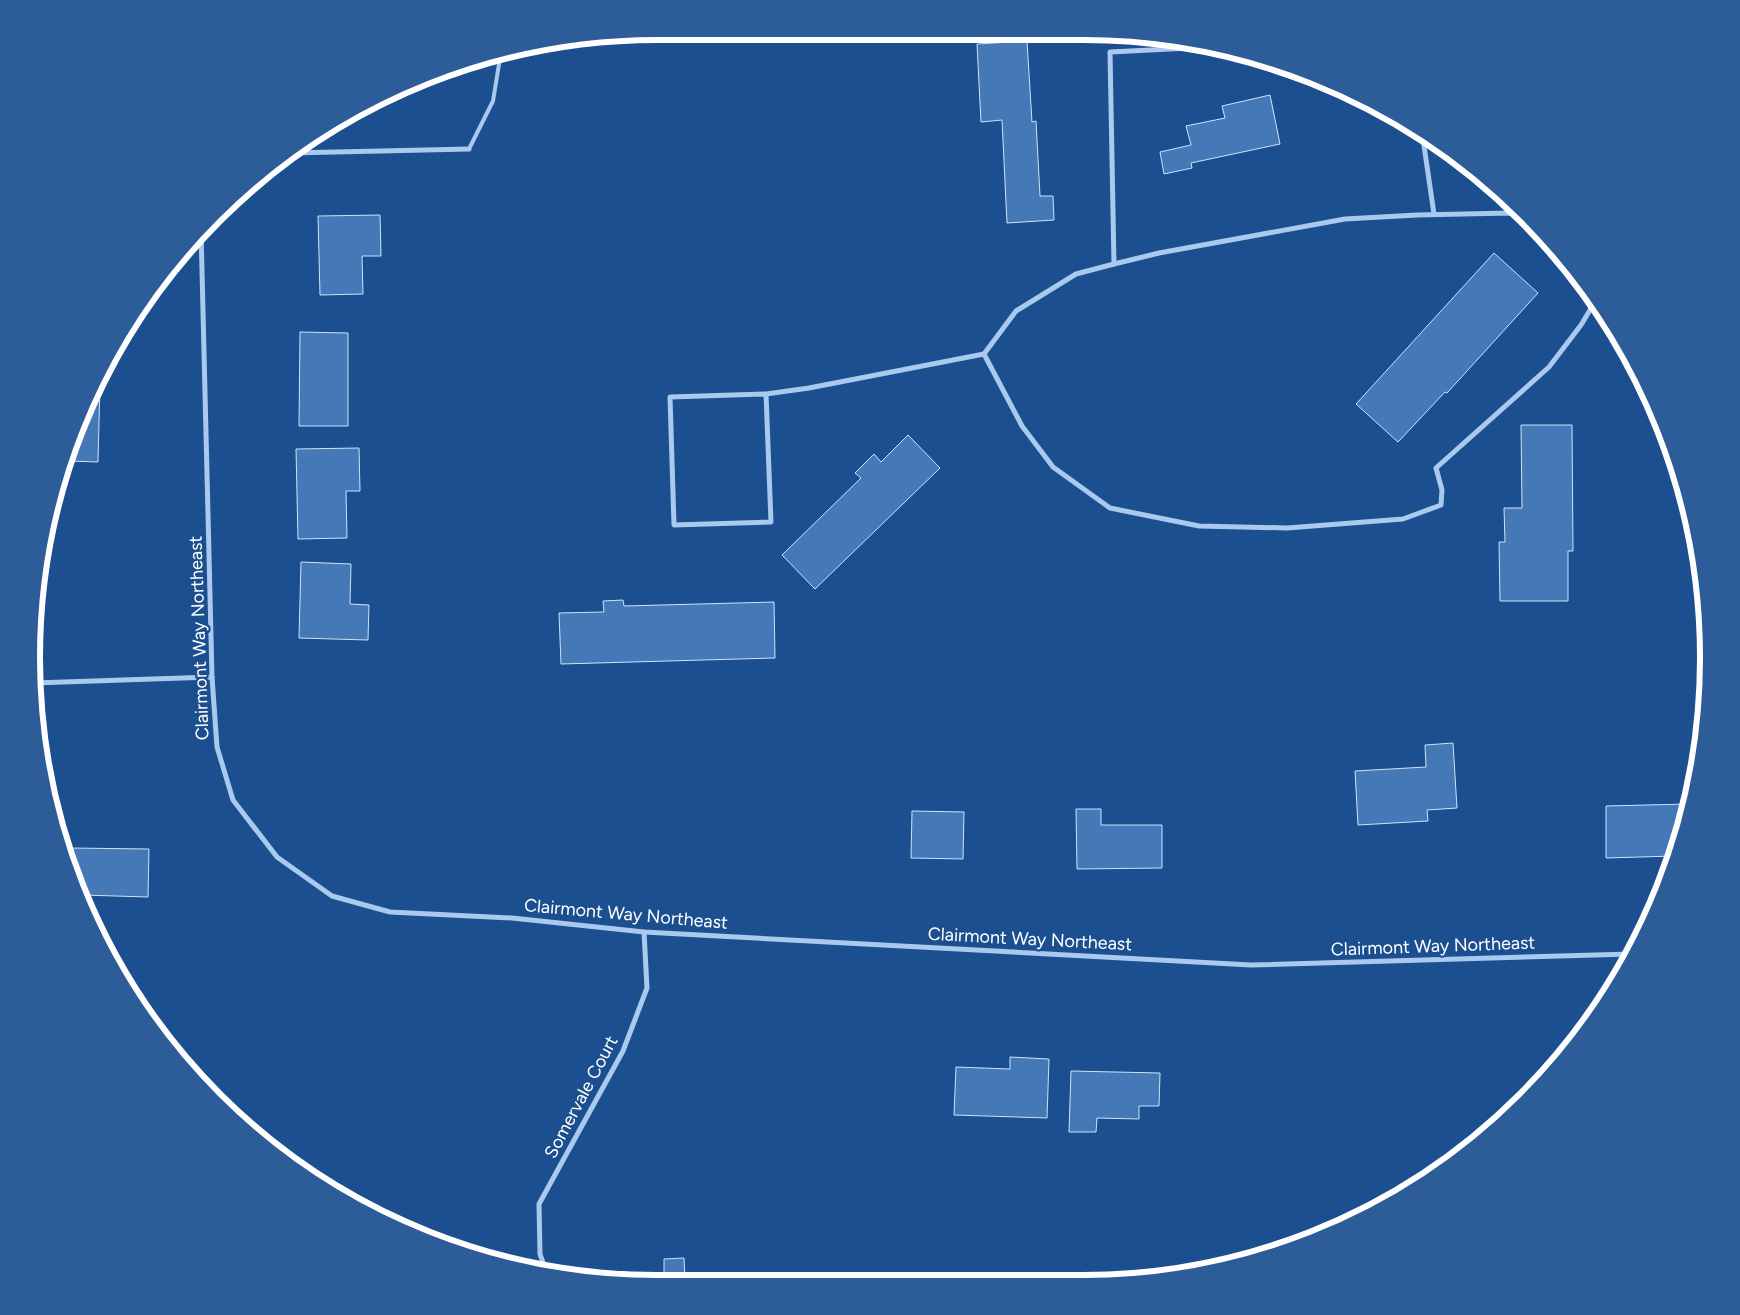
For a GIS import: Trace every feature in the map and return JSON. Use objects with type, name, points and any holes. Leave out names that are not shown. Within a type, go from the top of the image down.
[{"type":"street","points":[[1114,264],[1110,52],[1182,48]]},
{"type":"street","points":[[1424,143],[1434,214]]},
{"type":"street","points":[[302,153],[469,149]]},
{"type":"street","points":[[766,394],[771,522],[674,525],[670,398],[766,394],[809,388],[984,354],[1016,311],[1076,274],[1159,253],[1345,219],[1434,214],[1511,213]]},
{"type":"street","name":"Clairmont Way Northeast","points":[[201,241],[212,677],[217,747],[234,800],[277,857],[332,896],[390,912],[512,918],[644,932],[1251,965],[1623,954]]},
{"type":"street","points":[[984,354],[1022,426],[1053,467],[1110,508],[1199,526],[1287,528],[1403,519],[1441,505],[1442,490],[1436,468],[1549,367],[1581,325],[1591,308]]},
{"type":"street","points":[[41,683],[212,677]]},
{"type":"street","name":"Somervale Court","points":[[544,1264],[540,1254],[539,1204],[623,1051],[647,988],[644,932]]},
{"type":"lane","points":[[469,149],[493,101],[499,61]]},
{"type":"building","points":[[1027,41],[1032,122],[1036,121],[1040,196],[1053,196],[1054,220],[1007,223],[1002,120],[981,122],[977,44]]},
{"type":"building","points":[[1270,95],[1280,144],[1191,163],[1192,168],[1164,174],[1160,152],[1191,145],[1186,126],[1225,118],[1222,106]]},
{"type":"building","points":[[380,215],[381,256],[362,256],[363,294],[320,295],[318,216]]},
{"type":"building","points":[[1494,253],[1538,293],[1447,393],[1445,392],[1398,442],[1356,404]]},
{"type":"building","points":[[300,332],[348,333],[348,426],[299,426]]},
{"type":"building","points":[[100,393],[98,462],[72,461]]},
{"type":"building","points":[[1521,425],[1572,425],[1573,551],[1568,551],[1568,601],[1500,601],[1499,542],[1505,542],[1504,508],[1522,508]]},
{"type":"building","points":[[908,435],[940,468],[815,589],[782,555],[861,478],[855,473],[874,454],[881,462]]},
{"type":"building","points":[[359,448],[360,491],[346,491],[347,538],[298,539],[296,449]]},
{"type":"building","points":[[301,562],[351,564],[350,604],[369,605],[368,640],[299,638]]},
{"type":"building","points":[[623,600],[624,606],[774,602],[775,658],[561,664],[559,613],[604,612],[603,601]]},
{"type":"building","points":[[1453,743],[1457,808],[1427,810],[1428,821],[1358,825],[1355,771],[1426,767],[1425,745]]},
{"type":"building","points":[[1682,804],[1667,856],[1606,858],[1606,806]]},
{"type":"building","points":[[1076,809],[1101,809],[1101,825],[1162,825],[1162,868],[1077,869]]},
{"type":"building","points":[[912,811],[964,812],[963,859],[911,858]]},
{"type":"building","points":[[71,849],[149,849],[148,897],[88,895]]},
{"type":"building","points":[[1010,1057],[1049,1059],[1047,1118],[954,1115],[956,1067],[1010,1069]]},
{"type":"building","points":[[1071,1071],[1160,1073],[1159,1106],[1139,1106],[1139,1119],[1097,1118],[1096,1132],[1069,1132]]},
{"type":"building","points":[[684,1258],[685,1275],[664,1275],[664,1259]]}]
